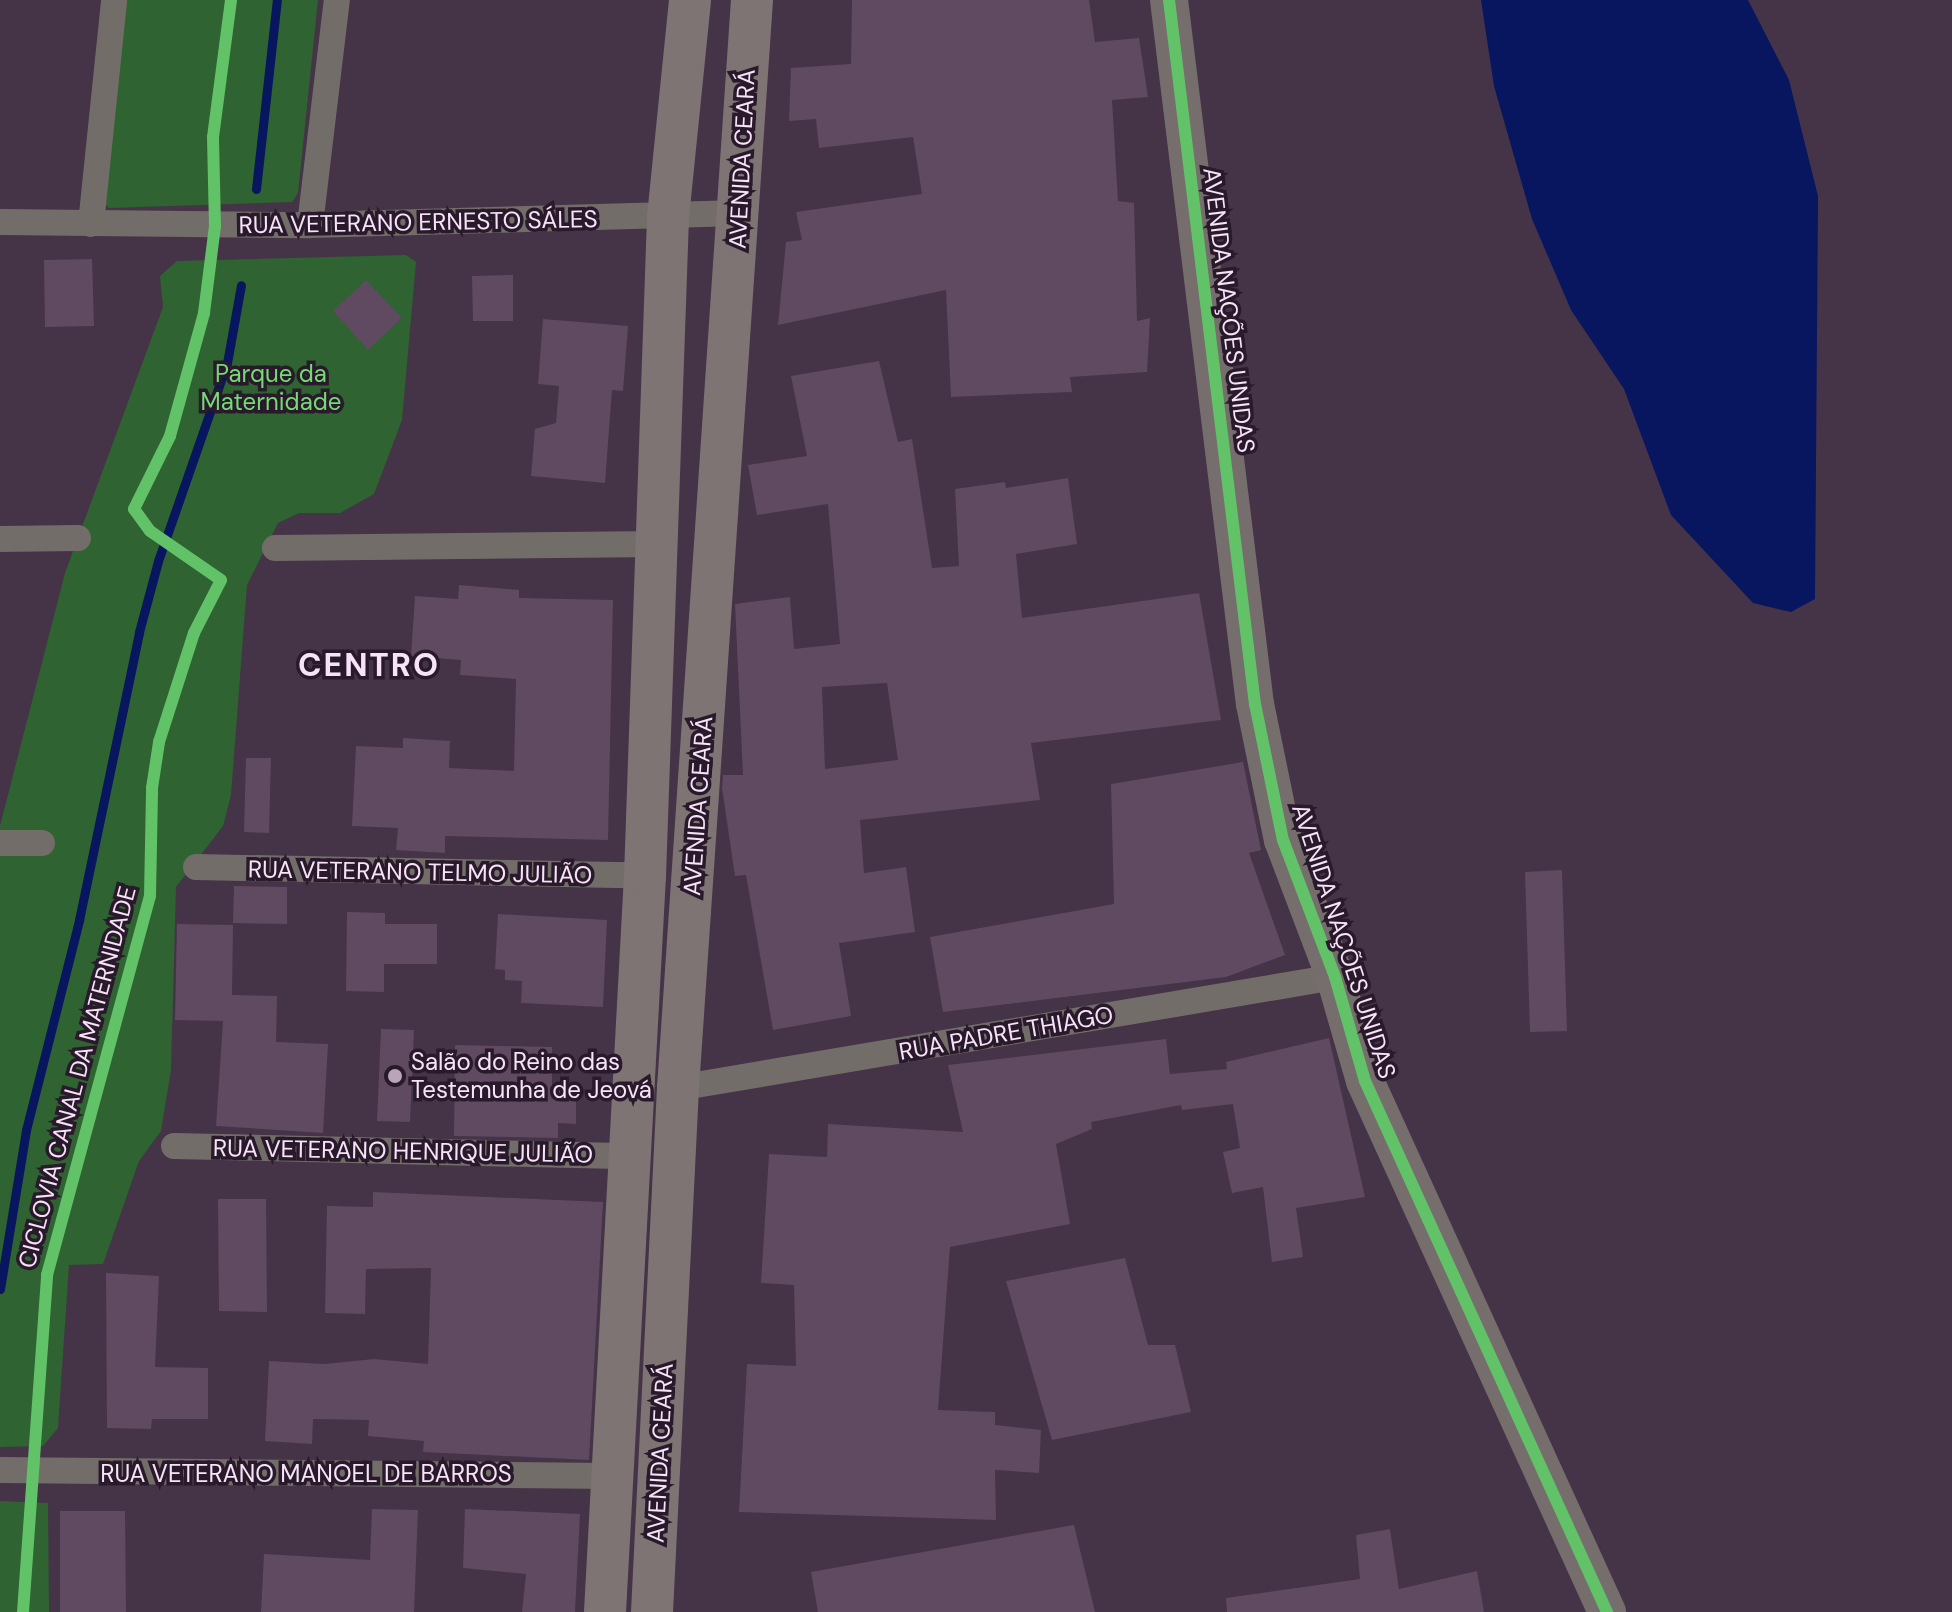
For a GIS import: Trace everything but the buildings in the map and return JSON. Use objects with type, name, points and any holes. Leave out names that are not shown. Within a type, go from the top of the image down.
[{"type":"main road","name":"AVENIDA CEARÁ","points":[[605,1612],[631,1156],[660,544],[668,217],[690,0]]},
{"type":"main road","name":"AVENIDA CEARÁ","points":[[652,1612],[678,1088],[740,213],[752,0]]},
{"type":"street","points":[[91,224],[114,0]]},
{"type":"street","points":[[310,225],[337,0]]},
{"type":"street","name":"AVENIDA NAÇÕES UNIDAS","points":[[1169,0],[1255,704],[1283,840],[1335,977],[1365,1081],[1607,1612]]},
{"type":"street","name":"RUA VETERANO ERNESTO SÁLES","points":[[0,222],[310,225],[740,213]]},
{"type":"street","points":[[0,539],[78,538]]},
{"type":"street","points":[[275,548],[660,544]]},
{"type":"street","points":[[0,843],[42,843]]},
{"type":"street","name":"RUA VETERANO TELMO JULIÃO","points":[[196,867],[645,876]]},
{"type":"street","name":"RUA PADRE THIAGO","points":[[678,1088],[1335,977]]},
{"type":"street","name":"RUA VETERANO HENRIQUE JULIÃO","points":[[174,1146],[631,1156]]},
{"type":"street","name":"RUA VETERANO MANOEL DE BARROS","points":[[0,1470],[611,1476]]},
{"type":"green space","points":[[118,0],[318,0],[298,193],[292,202],[109,208],[97,197]]},
{"type":"green space","name":"Parque da Maternidade","points":[[406,255],[416,262],[402,420],[374,494],[340,513],[299,513],[278,523],[247,585],[231,795],[223,826],[176,887],[171,1070],[161,1131],[139,1161],[103,1264],[69,1265],[58,1428],[43,1446],[0,1447],[0,826],[65,573],[163,307],[160,276],[177,261]]},
{"type":"green space","points":[[0,1501],[48,1503],[49,1612],[0,1612]]},
{"type":"shaded area","points":[[1481,0],[1748,0],[1789,80],[1818,196],[1815,599],[1791,612],[1753,603],[1671,515],[1624,389],[1571,310],[1532,219],[1494,86]]},
{"type":"waterway","points":[[256,189],[277,0]]},
{"type":"waterway","points":[[0,1289],[26,1130],[79,920],[139,632],[158,561],[227,363],[241,285]]},
{"type":"cycle path","name":"CICLOVIA CANAL DA MATERNIDADE","points":[[23,1612],[47,1275],[150,896],[152,788],[159,742],[194,633],[221,580],[150,531],[134,509],[170,436],[204,313],[215,226],[213,137],[231,0]]},
{"type":"cycle path","points":[[1169,0],[1255,704],[1283,840],[1335,977],[1365,1081],[1607,1612]]},
{"type":"place","name":"Salão do Reino das Testemunha de Jeová","points":[[395,1076]]},
{"type":"district","name":"CENTRO","points":[[369,665]]}]
